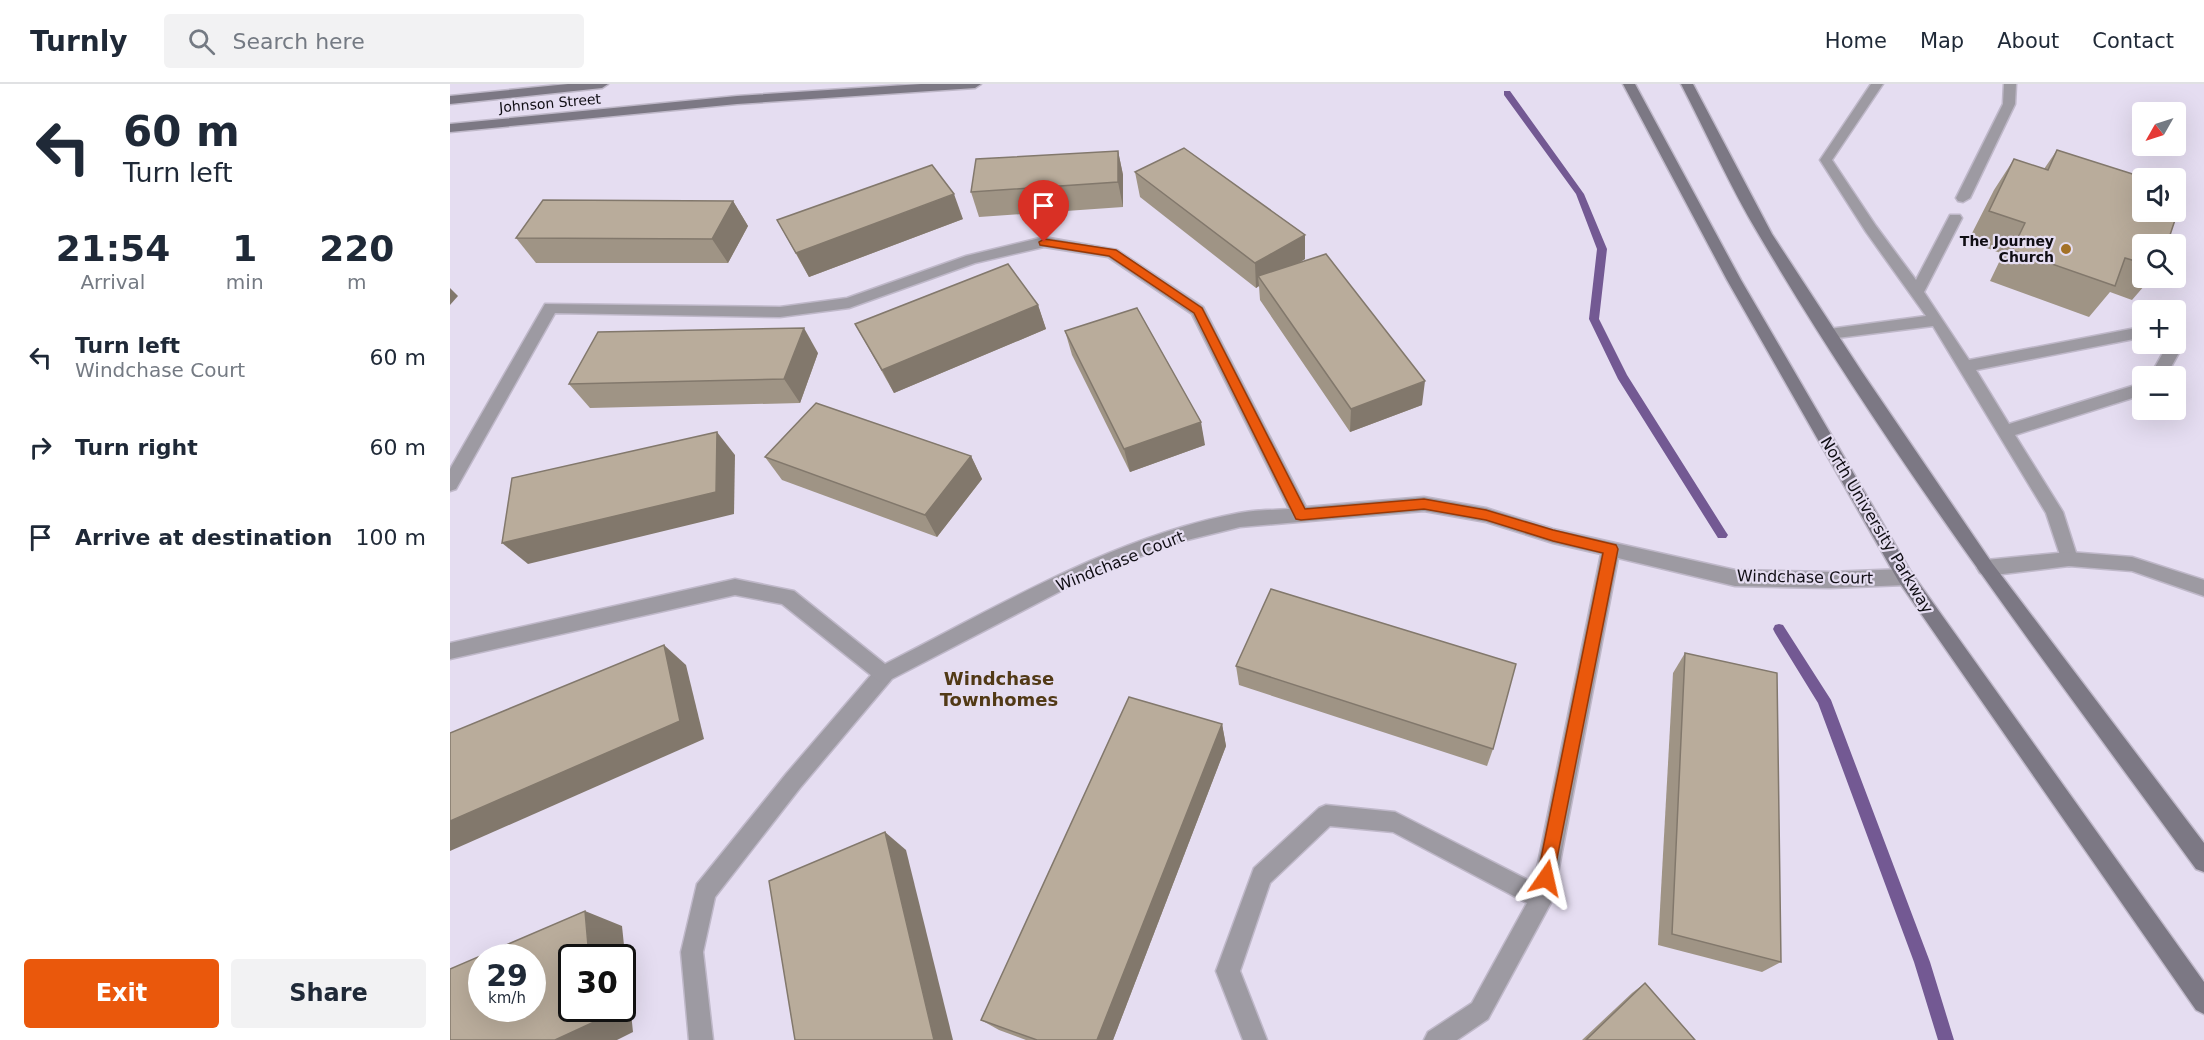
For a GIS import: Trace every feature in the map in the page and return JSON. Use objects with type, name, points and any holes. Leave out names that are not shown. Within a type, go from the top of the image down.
[{"type":"main road","name":"Johnson Street","points":[[450,100],[602,84]]},
{"type":"main road","name":"Johnson Street","points":[[450,128],[737,100],[975,84]]},
{"type":"main road","name":"North University Parkway","points":[[1629,84],[1734,280],[1905,577],[2204,1002]]},
{"type":"main road","points":[[1688,84],[1765,234],[1829,334],[1986,568],[2204,861]]},
{"type":"street","points":[[1876,84],[1826,160],[1871,229],[1937,320],[2054,512],[2069,559]]},
{"type":"street","points":[[1963,198],[2009,104],[2010,84]]},
{"type":"street","points":[[1917,292],[1954,218]]},
{"type":"street","points":[[450,484],[550,308],[792,311],[849,303],[971,259],[1044,242],[1112,253],[1198,310],[1301,515]]},
{"type":"street","points":[[1829,334],[1937,320]]},
{"type":"street","points":[[1964,367],[2132,334]]},
{"type":"street","points":[[2004,432],[2132,392]]},
{"type":"street","name":"Windchase Court","points":[[884,674],[1074,576],[1168,538],[1240,520],[1424,504],[1486,515],[1553,536],[1735,578],[1830,580],[1905,577]]},
{"type":"street","points":[[1436,1040],[1480,1011],[1542,899],[1611,549]]},
{"type":"street","points":[[1986,568],[2069,559],[2132,564],[2204,588]]},
{"type":"street","points":[[450,651],[735,587],[787,597],[884,674],[793,781],[705,892],[692,952],[701,1040]]},
{"type":"street","points":[[1255,1040],[1228,971],[1262,876],[1326,815],[1395,822],[1542,899]]},
{"type":"building","points":[[1184,148],[1305,235],[1255,263],[1135,172]]},
{"type":"building","points":[[2057,150],[2132,174],[2132,222],[2174,222],[2170,234],[2132,234],[2132,260],[2125,258],[2115,286],[2012,250],[2025,223],[1989,211],[2014,159],[2048,170]]},
{"type":"building","points":[[1118,151],[1118,182],[971,192],[976,159]]},
{"type":"building","points":[[932,165],[954,194],[796,253],[777,220]]},
{"type":"building","points":[[543,200],[733,201],[712,239],[516,238]]},
{"type":"building","points":[[1326,254],[1425,381],[1351,409],[1258,276]]},
{"type":"building","points":[[1008,264],[1038,305],[882,370],[855,324]]},
{"type":"building","points":[[1137,308],[1201,422],[1124,449],[1065,331]]},
{"type":"building","points":[[804,328],[784,379],[569,384],[598,332]]},
{"type":"building","points":[[816,403],[971,456],[925,515],[765,457]]},
{"type":"building","points":[[717,432],[716,492],[502,543],[512,478]]},
{"type":"building","points":[[1271,589],[1516,664],[1493,749],[1236,666]]},
{"type":"building","points":[[664,645],[680,721],[450,821],[450,733]]},
{"type":"building","points":[[1685,653],[1777,673],[1781,962],[1672,934]]},
{"type":"building","points":[[1129,697],[1222,724],[1097,1040],[1037,1040],[981,1020]]},
{"type":"building","points":[[885,832],[934,1040],[795,1040],[769,881]]},
{"type":"building","points":[[585,911],[588,944],[558,944],[558,1022],[594,1022],[555,1040],[450,1040],[450,969],[468,961],[468,1022],[546,1022],[546,944],[508,944]]},
{"type":"building","points":[[1645,983],[1695,1040],[1586,1040]]},
{"type":"waterway","points":[[1507,93],[1580,194],[1602,249],[1594,319],[1622,376],[1722,535]]},
{"type":"waterway","points":[[1779,629],[1824,700],[1922,962],[1946,1040]]},
{"type":"place","name":"The Journey Church","points":[[2066,249]]},
{"type":"district","name":"Windchase Townhomes","points":[[999,688]]},
{"type":"route","points":[[1044,242],[1112,253],[1198,310],[1301,515],[1424,504],[1486,515],[1553,536],[1611,549],[1546,878]]}]
